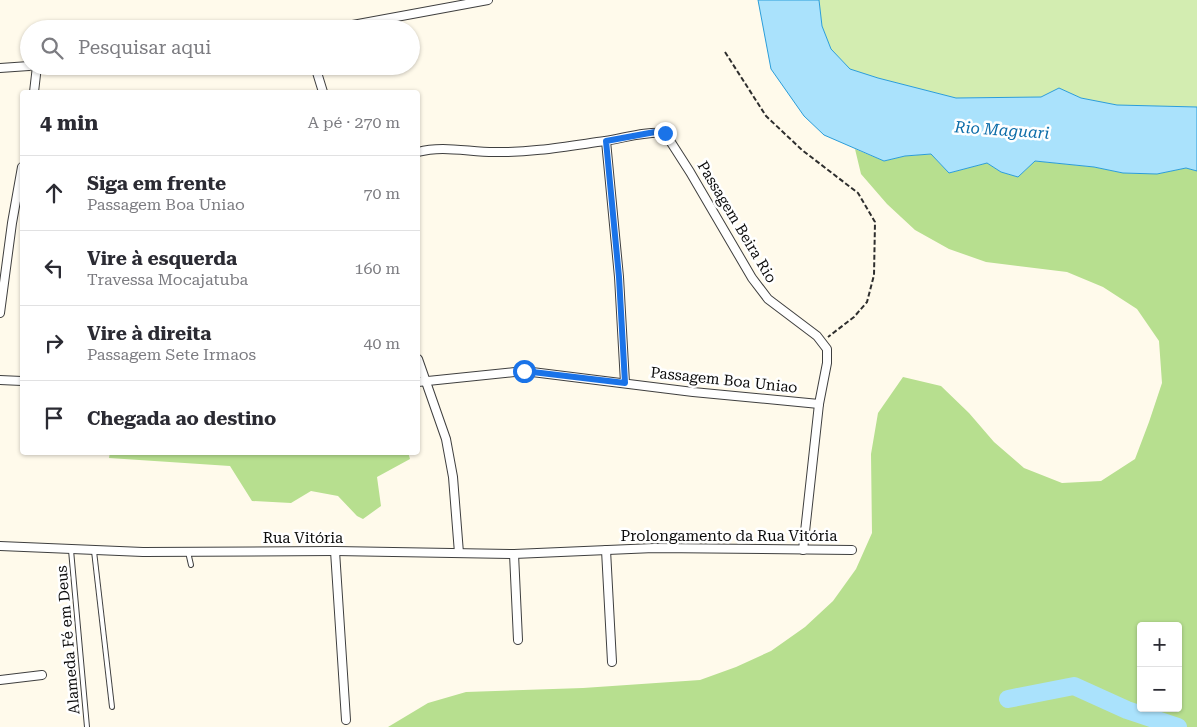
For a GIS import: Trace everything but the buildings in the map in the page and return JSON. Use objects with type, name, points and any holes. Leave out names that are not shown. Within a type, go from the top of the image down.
[{"type":"street","points":[[380,20],[488,0]]},
{"type":"street","points":[[0,68],[20,67]]},
{"type":"street","points":[[34,90],[36,75]]},
{"type":"street","points":[[318,75],[323,90]]},
{"type":"street","name":"Passagem Beira Rio","points":[[606,141],[655,132],[665,133],[752,278],[768,299],[822,342]]},
{"type":"street","points":[[420,151],[426,149],[494,152],[535,150],[606,141],[619,277],[625,383]]},
{"type":"street","points":[[0,313],[2,277],[20,178]]},
{"type":"street","points":[[12,223],[20,223]]},
{"type":"street","points":[[803,550],[819,404],[827,363],[827,349],[822,342]]},
{"type":"street","name":"Passagem Boa Uniao","points":[[421,382],[524,371],[693,392],[819,404]]},
{"type":"street","points":[[0,380],[20,381]]},
{"type":"street","points":[[421,382],[446,439],[453,477],[458,553]]},
{"type":"street","name":"Rua Vitória","points":[[0,546],[94,551],[188,552],[335,551],[514,554],[606,550]]},
{"type":"street","name":"Prolongamento da Rua Vitória","points":[[606,550],[654,548],[852,550]]},
{"type":"street","points":[[606,550],[612,662]]},
{"type":"street","points":[[335,551],[346,720]]},
{"type":"street","points":[[514,554],[518,640]]},
{"type":"street","points":[[0,680],[42,675]]},
{"type":"lane","name":"Alameda Fé em Deus","points":[[71,550],[87,727]]},
{"type":"lane","points":[[94,551],[112,707]]},
{"type":"lane","points":[[188,552],[191,565]]},
{"type":"path","points":[[726,52],[766,116],[802,150],[858,193],[875,222],[874,275],[867,302],[854,317],[822,342]]},
{"type":"green space","points":[[819,0],[1197,0],[1197,107],[1117,105],[1081,98],[1059,88],[1041,97],[956,98],[878,78],[850,69],[831,49],[822,26]]},
{"type":"green space","points":[[855,149],[884,161],[905,156],[931,154],[949,173],[987,163],[1001,172],[1018,177],[1035,161],[1094,167],[1123,173],[1157,174],[1186,168],[1197,171],[1197,727],[388,727],[428,703],[466,692],[583,688],[700,680],[736,667],[771,651],[805,627],[833,601],[856,569],[872,533],[871,454],[878,413],[903,377],[941,386],[969,413],[994,442],[1024,468],[1062,483],[1101,481],[1135,459],[1162,383],[1159,341],[1137,309],[1103,287],[1067,272],[986,262],[949,249],[915,230],[887,204],[861,174]]},
{"type":"green space","points":[[110,455],[409,455],[410,459],[377,477],[381,506],[363,519],[357,516],[338,496],[311,491],[291,503],[252,501],[230,466],[109,458]]},
{"type":"water","name":"Rio Maguari","points":[[758,0],[819,0],[822,26],[831,49],[850,69],[956,98],[1041,97],[1059,88],[1081,98],[1117,105],[1197,107],[1197,171],[1186,168],[1157,174],[1123,173],[1094,167],[1035,161],[1018,177],[1001,172],[987,163],[949,173],[931,154],[905,156],[884,161],[824,135],[804,116],[771,69]]},
{"type":"waterway","points":[[1008,699],[1074,686],[1127,710],[1178,727]]},
{"type":"route","points":[[524,371],[625,383],[619,277],[606,141],[655,132],[665,133]]}]
